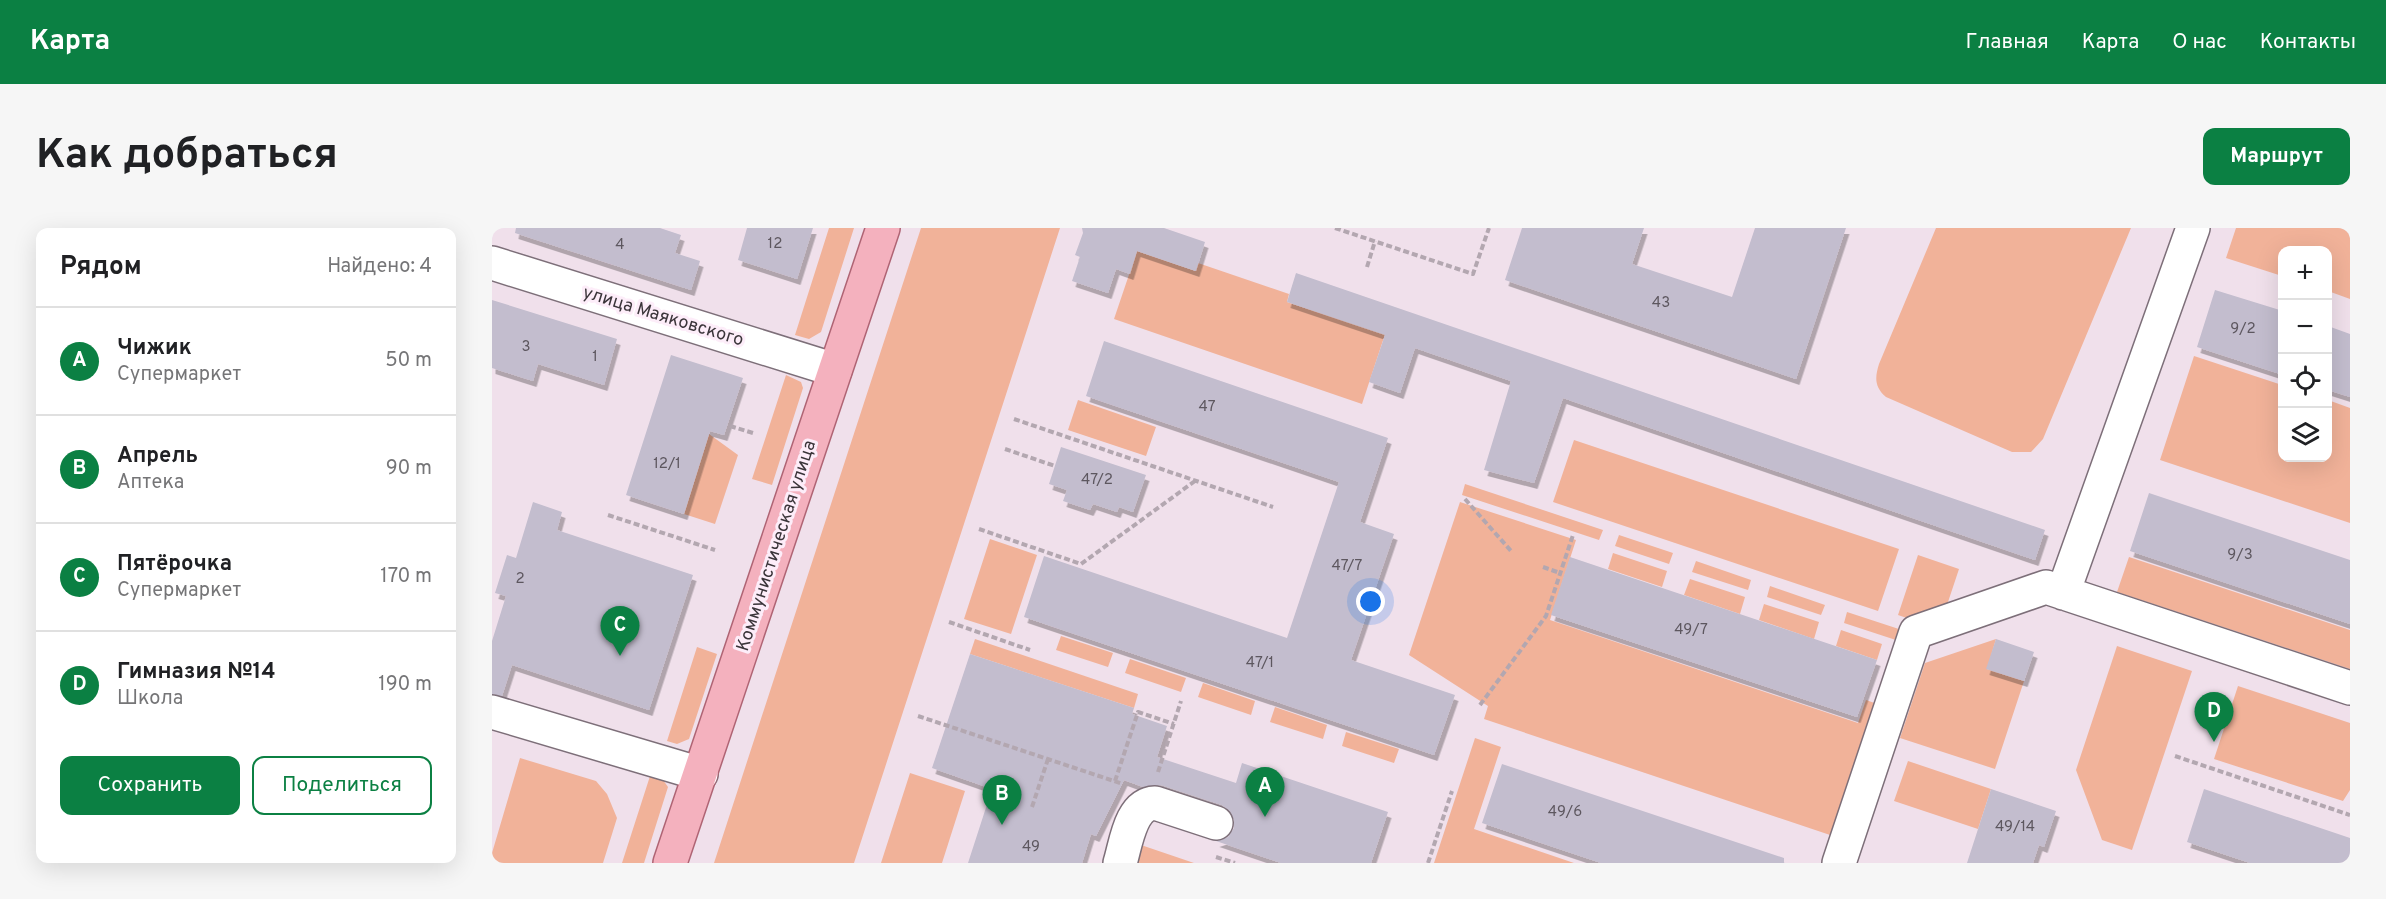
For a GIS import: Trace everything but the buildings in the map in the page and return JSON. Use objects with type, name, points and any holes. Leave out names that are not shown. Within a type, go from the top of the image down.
[{"type":"main road","name":"Коммунистическая улица","points":[[670,863],[883,228]]},
{"type":"street","points":[[2063,593],[2193,228]]},
{"type":"street","name":"улица Маяковского","points":[[492,263],[835,370]]},
{"type":"street","points":[[1839,863],[1916,632],[2046,586],[2350,688]]},
{"type":"street","points":[[492,712],[701,774]]},
{"type":"street","points":[[1120,863],[1136,814],[1139,795],[1155,803],[1216,823]]},
{"type":"path","points":[[1335,228],[1473,274],[1489,228]]},
{"type":"path","points":[[1366,267],[1375,241]]},
{"type":"path","points":[[1014,419],[1273,507]]},
{"type":"path","points":[[730,426],[753,433]]},
{"type":"path","points":[[1005,449],[1055,466]]},
{"type":"path","points":[[979,529],[1081,564],[1195,480]]},
{"type":"path","points":[[1465,499],[1511,551]]},
{"type":"path","points":[[608,514],[715,550]]},
{"type":"path","points":[[1480,705],[1546,616],[1573,535]]},
{"type":"path","points":[[1543,567],[1560,573]]},
{"type":"path","points":[[949,622],[1030,650]]},
{"type":"path","points":[[918,716],[1115,781],[1139,795],[1174,724],[1181,701]]},
{"type":"path","points":[[1115,781],[1138,712],[1174,724]]},
{"type":"path","points":[[2175,756],[2350,815]]},
{"type":"path","points":[[1032,807],[1048,759]]},
{"type":"path","points":[[1428,863],[1452,791]]},
{"type":"shaded area","points":[[829,228],[854,228],[821,332],[809,339],[795,335]]},
{"type":"shaded area","points":[[921,228],[1060,228],[854,863],[714,863]]},
{"type":"shaded area","points":[[1936,228],[2131,228],[2043,439],[2031,452],[2012,452],[1886,397],[1877,386],[1879,364]]},
{"type":"shaded area","points":[[2236,228],[2350,228],[2350,299],[2332,292],[2332,246],[2278,246],[2278,275],[2226,258]]},
{"type":"shaded area","points":[[1137,251],[1195,271],[1198,263],[1289,294],[1287,302],[1357,325],[1394,307],[1362,404],[1114,319]]},
{"type":"shaded area","points":[[2194,356],[2278,384],[2278,462],[2332,462],[2332,401],[2350,408],[2350,523],[2160,460]]},
{"type":"shaded area","points":[[786,375],[801,382],[803,388],[772,485],[752,479]]},
{"type":"shaded area","points":[[1078,400],[1156,427],[1146,456],[1068,430]]},
{"type":"shaded area","points":[[709,434],[738,455],[715,524],[684,514]]},
{"type":"shaded area","points":[[1574,440],[1899,549],[1878,611],[1553,502]]},
{"type":"shaded area","points":[[1465,484],[1603,530],[1599,540],[1462,495]]},
{"type":"shaded area","points":[[1460,502],[1576,540],[1550,620],[1858,723],[1866,700],[1883,706],[1839,838],[1484,719],[1488,706],[1409,655]]},
{"type":"shaded area","points":[[1619,535],[1673,553],[1669,564],[1615,546]]},
{"type":"shaded area","points":[[990,539],[1037,555],[1011,634],[964,619]]},
{"type":"shaded area","points":[[1613,553],[1667,571],[1662,587],[1608,569]]},
{"type":"shaded area","points":[[1918,555],[1959,569],[1943,617],[1924,624],[1898,615]]},
{"type":"shaded area","points":[[2129,557],[2350,630],[2350,669],[2117,592]]},
{"type":"shaded area","points":[[1696,561],[1751,580],[1748,590],[1692,572]]},
{"type":"shaded area","points":[[1690,579],[1745,597],[1740,614],[1684,595]]},
{"type":"shaded area","points":[[1770,586],[1825,605],[1821,615],[1767,597]]},
{"type":"shaded area","points":[[1764,604],[1819,622],[1814,639],[1759,620]]},
{"type":"shaded area","points":[[1847,612],[1908,632],[1905,643],[1844,623]]},
{"type":"shaded area","points":[[1841,630],[1882,644],[1877,660],[1836,646]]},
{"type":"shaded area","points":[[1061,636],[1113,653],[1108,667],[1056,650]]},
{"type":"shaded area","points":[[975,639],[1138,694],[1134,708],[970,654]]},
{"type":"shaded area","points":[[1996,639],[1987,669],[2024,681],[1995,769],[1900,738],[1925,663]]},
{"type":"shaded area","points":[[2117,646],[2192,671],[2132,850],[2102,840],[2076,770]]},
{"type":"shaded area","points":[[697,647],[717,654],[689,739],[677,744],[667,741]]},
{"type":"shaded area","points":[[1130,659],[1186,678],[1181,692],[1125,673]]},
{"type":"shaded area","points":[[1203,683],[1255,701],[1251,715],[1198,697]]},
{"type":"shaded area","points":[[2238,686],[2350,723],[2350,790],[2343,801],[2214,759]]},
{"type":"shaded area","points":[[1275,707],[1327,725],[1323,739],[1270,722]]},
{"type":"shaded area","points":[[1346,732],[1399,749],[1394,763],[1342,746]]},
{"type":"shaded area","points":[[1475,738],[1501,747],[1474,829],[1574,863],[1434,863]]},
{"type":"shaded area","points":[[520,758],[596,781],[607,794],[617,818],[603,863],[492,863],[492,853]]},
{"type":"shaded area","points":[[1908,761],[1991,789],[1978,829],[1894,801]]},
{"type":"shaded area","points":[[651,773],[661,777],[668,787],[644,863],[622,863]]},
{"type":"shaded area","points":[[910,773],[965,791],[942,863],[881,863]]},
{"type":"shaded area","points":[[1141,845],[1194,863],[1135,863]]},
{"type":"place","name":"Пятёрочка","points":[[620,656]]},
{"type":"place","name":"Гимназия №14","points":[[2214,742]]},
{"type":"place","name":"Чижик","points":[[1265,817]]},
{"type":"place","name":"Апрель","points":[[1002,825]]}]
